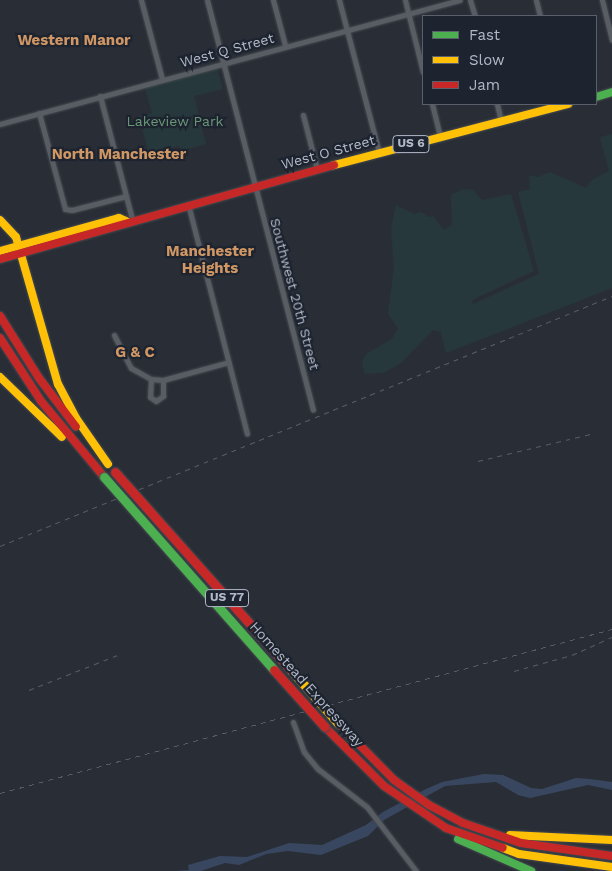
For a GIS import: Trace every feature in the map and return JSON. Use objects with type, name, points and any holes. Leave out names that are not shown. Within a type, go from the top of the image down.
[{"type":"main road","points":[[597,97],[612,92]]},
{"type":"main road","name":"West O Street","points":[[0,259],[19,250],[119,218],[129,220],[254,185],[561,105]]},
{"type":"main road","points":[[0,220],[13,233],[19,250],[53,371],[76,418],[108,464]]},
{"type":"main road","name":"West O Street","points":[[0,251],[19,250]]},
{"type":"main road","name":"Homestead Expressway","points":[[0,316],[55,400],[108,464],[338,723],[394,780],[442,812],[463,823]]},
{"type":"main road","name":"Homestead Expressway","points":[[0,338],[41,401],[92,464],[325,727],[384,786],[430,819],[472,840],[504,850],[612,867]]},
{"type":"main road","points":[[0,377],[92,464]]},
{"type":"main road","points":[[430,819],[479,851],[531,871]]},
{"type":"main road","points":[[463,823],[530,838],[612,840]]},
{"type":"main road","name":"US 77","points":[[463,823],[529,845],[612,856]]},
{"type":"street","points":[[141,0],[162,79]]},
{"type":"street","name":"Southwest 20th Street","points":[[207,0],[314,408]]},
{"type":"street","points":[[274,0],[285,45]]},
{"type":"street","points":[[339,0],[378,153]]},
{"type":"street","points":[[405,0],[422,68]]},
{"type":"street","name":"West Q Street","points":[[0,124],[285,45],[460,0]]},
{"type":"street","points":[[470,0],[475,15]]},
{"type":"street","points":[[536,0],[540,15]]},
{"type":"street","points":[[602,0],[612,40]]},
{"type":"street","points":[[100,96],[126,196],[129,220]]},
{"type":"street","points":[[432,105],[440,137]]},
{"type":"street","points":[[497,105],[501,121]]},
{"type":"street","points":[[39,113],[67,210],[126,196]]},
{"type":"street","points":[[303,115],[317,169]]},
{"type":"street","points":[[188,204],[247,434]]},
{"type":"street","points":[[114,336],[131,368],[151,379],[163,380],[229,362]]},
{"type":"street","points":[[151,379],[150,397],[156,401],[163,396],[163,380]]},
{"type":"street","points":[[293,722],[304,752],[318,769],[372,813],[416,871]]},
{"type":"green space","name":"Lakeview Park","points":[[217,68],[223,89],[194,96],[206,144],[181,151],[179,146],[149,154],[139,116],[152,113],[145,88]]},
{"type":"green space","points":[[612,134],[612,288],[446,353],[441,332],[433,330],[401,363],[383,373],[365,374],[362,362],[366,354],[392,339],[398,328],[388,314],[394,268],[391,229],[396,205],[414,214],[421,212],[428,217],[433,216],[444,230],[452,225],[451,195],[464,189],[473,190],[482,200],[511,194],[534,271],[476,298],[472,301],[473,304],[539,274],[518,192],[530,189],[529,175],[538,177],[550,172],[586,188],[592,180],[609,171],[600,137]]},
{"type":"water","points":[[484,774],[503,775],[531,788],[542,789],[576,778],[590,779],[612,782],[612,790],[588,785],[530,798],[518,795],[496,782],[445,786],[384,820],[368,836],[321,855],[288,851],[266,854],[239,865],[225,863],[201,871],[189,871],[188,865],[220,856],[247,857],[289,843],[322,845],[366,825],[383,812],[442,782]]},
{"type":"waterway","points":[[176,871],[190,870]]},
{"type":"railway","points":[[0,546],[612,296]]},
{"type":"railway","points":[[478,461],[595,433]]},
{"type":"railway","points":[[0,793],[612,629]]},
{"type":"railway","points":[[514,671],[572,655],[612,637]]},
{"type":"railway","points":[[29,690],[118,655]]},
{"type":"traffic: fast","points":[[597,97],[612,92]]},
{"type":"traffic: fast","points":[[104,477],[274,670]]},
{"type":"traffic: fast","points":[[458,839],[531,871]]},
{"type":"traffic: slow","points":[[334,165],[564,105]]},
{"type":"traffic: slow","points":[[0,251],[119,218],[126,221]]},
{"type":"traffic: slow","points":[[0,220],[16,237],[58,384],[76,418],[108,464]]},
{"type":"traffic: slow","points":[[0,377],[62,437]]},
{"type":"traffic: slow","points":[[290,669],[338,723]]},
{"type":"traffic: slow","points":[[510,835],[612,840]]},
{"type":"traffic: slow","points":[[503,848],[519,854],[612,867]]},
{"type":"traffic: jam","points":[[0,259],[334,165]]},
{"type":"traffic: jam","points":[[0,316],[39,378],[76,427]]},
{"type":"traffic: jam","points":[[0,338],[41,401],[104,477]]},
{"type":"traffic: jam","points":[[115,472],[290,669]]},
{"type":"traffic: jam","points":[[274,670],[325,727]]},
{"type":"traffic: jam","points":[[338,723],[394,780],[429,805],[463,823],[521,843],[612,856]]},
{"type":"traffic: jam","points":[[325,727],[384,786],[446,828],[503,848]]},
{"type":"district","name":"Western Manor","points":[[74,41]]},
{"type":"district","name":"North Manchester","points":[[119,155]]},
{"type":"district","name":"Manchester Heights","points":[[210,260]]},
{"type":"district","name":"G & C","points":[[135,353]]}]
